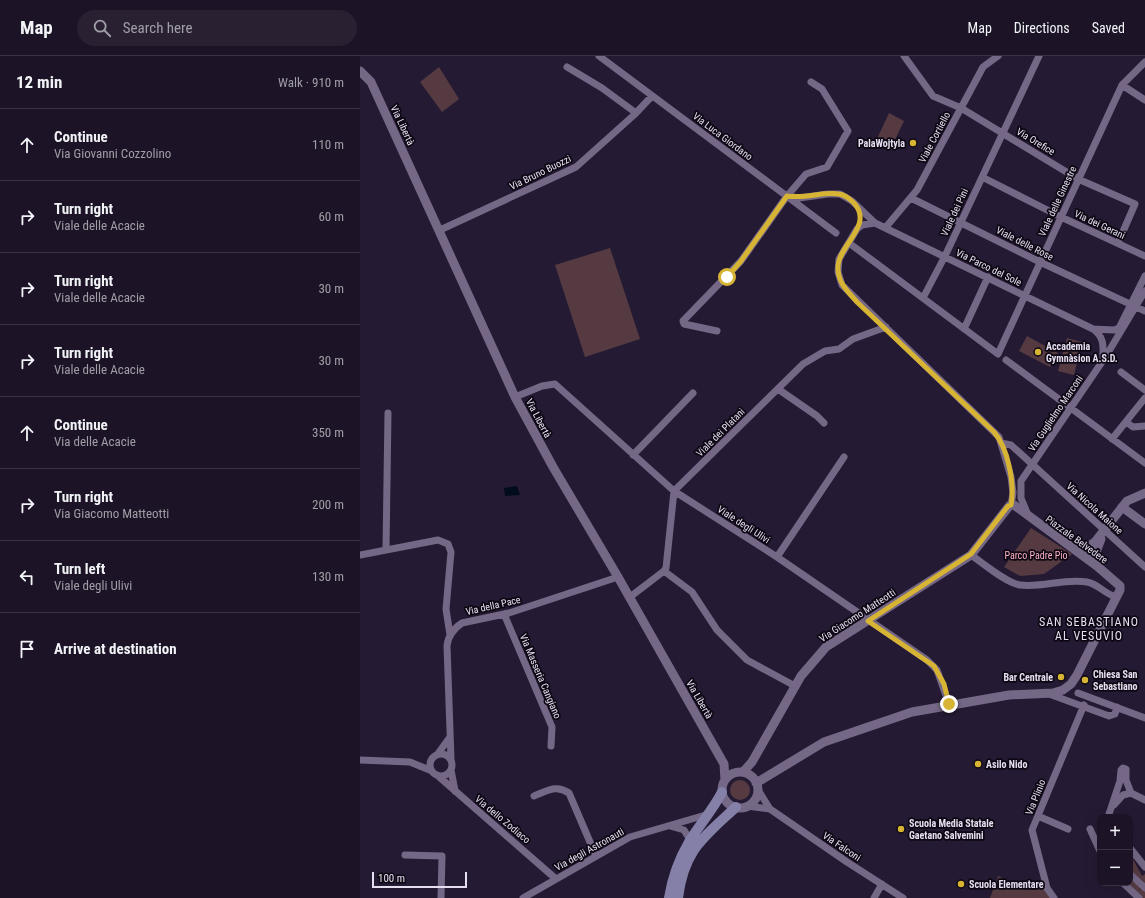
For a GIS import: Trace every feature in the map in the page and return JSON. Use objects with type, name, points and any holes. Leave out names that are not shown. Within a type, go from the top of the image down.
[{"type":"main road","points":[[669,898],[676,872],[690,840],[709,814],[722,792]]},
{"type":"main road","points":[[678,898],[686,864],[695,849],[705,834],[736,807]]},
{"type":"street","name":"Via Luca Giordano","points":[[599,56],[836,233]]},
{"type":"street","name":"Via Orefice","points":[[904,56],[933,96],[961,108],[1078,179],[1135,204],[1118,244]]},
{"type":"street","name":"Viale Cortiello","points":[[886,227],[917,190],[982,67],[998,56]]},
{"type":"street","name":"Viale dei Pini","points":[[923,298],[945,256],[1039,56]]},
{"type":"street","name":"Viale delle Ginestre","points":[[964,329],[998,354],[1122,85],[1145,62]]},
{"type":"street","points":[[567,67],[602,88],[636,113]]},
{"type":"street","points":[[1138,69],[1145,75]]},
{"type":"street","name":"Via Libertà","points":[[360,71],[371,82],[440,230],[515,397],[552,467],[630,597],[724,764],[725,780]]},
{"type":"street","points":[[717,331],[709,328],[689,326],[684,324],[683,321],[741,261],[787,196],[806,174],[827,167],[848,131],[822,89],[811,82]]},
{"type":"street","points":[[1122,85],[1145,100]]},
{"type":"street","name":"Via Bruno Buozzi","points":[[440,230],[576,167],[636,113],[652,96]]},
{"type":"street","name":"Via dei Gerani","points":[[982,178],[1145,256]]},
{"type":"street","points":[[787,196],[799,198],[834,193],[847,197],[875,223]]},
{"type":"street","name":"Viale delle Rose","points":[[911,198],[1040,262],[1145,311]]},
{"type":"street","points":[[858,207],[860,218],[857,229],[839,259],[838,266],[842,285],[858,303],[886,327],[994,432],[1001,443],[1011,477],[1013,493],[1011,505]]},
{"type":"street","points":[[857,229],[862,225],[875,223]]},
{"type":"street","name":"Via Parco del Sole","points":[[875,223],[886,227],[1093,329],[1100,335],[1104,344],[1103,359]]},
{"type":"street","points":[[849,243],[964,329],[988,277]]},
{"type":"street","name":"Via Guglielmo Marconi","points":[[1021,481],[1126,324],[1145,276]]},
{"type":"street","name":"Via Guglielmo Marconi","points":[[1118,328],[1145,291]]},
{"type":"street","points":[[1118,328],[1126,324]]},
{"type":"street","name":"Viale dei Platani","points":[[674,491],[803,364],[825,351],[839,349],[853,339],[886,327]]},
{"type":"street","name":"Via Parco del Sole","points":[[1093,329],[1107,330],[1118,328]]},
{"type":"street","points":[[1006,360],[1145,463]]},
{"type":"street","points":[[1121,372],[1145,390]]},
{"type":"street","name":"Viale degli Ulivi","points":[[515,397],[542,386],[555,384],[674,491],[856,610],[868,621],[934,666],[944,684],[949,704]]},
{"type":"street","points":[[778,388],[817,416],[824,423]]},
{"type":"street","points":[[633,455],[693,393]]},
{"type":"street","points":[[1112,439],[1126,422],[1142,408],[1145,398]]},
{"type":"street","points":[[386,549],[388,413]]},
{"type":"street","points":[[1126,422],[1134,427],[1145,426]]},
{"type":"street","name":"Via Nicola Maione","points":[[1001,443],[1011,445],[1144,564]]},
{"type":"street","points":[[777,557],[844,457]]},
{"type":"street","points":[[1011,477],[1021,481],[1021,498],[1029,518]]},
{"type":"street","points":[[630,597],[664,572],[666,568],[674,491]]},
{"type":"street","points":[[1079,553],[1095,542],[1130,499],[1145,493]]},
{"type":"street","name":"Piazzale Belvedere","points":[[1011,505],[1092,562],[1120,586],[1121,589],[1116,597]]},
{"type":"street","name":"Via Giacomo Matteotti","points":[[741,772],[752,762],[795,686],[826,646],[868,621],[971,554],[1008,506],[1011,505]]},
{"type":"street","points":[[1122,507],[1145,524]]},
{"type":"street","points":[[1092,562],[1105,530]]},
{"type":"street","points":[[360,554],[438,540],[445,542],[450,546],[451,560],[446,609],[450,635],[447,646],[450,770],[455,791]]},
{"type":"street","points":[[971,554],[1016,584],[1028,585],[1085,581],[1095,584],[1110,596],[1116,597],[1071,684],[1063,690],[1049,694]]},
{"type":"street","points":[[664,572],[692,592],[717,630],[747,660],[795,686]]},
{"type":"street","name":"Via della Pace","points":[[450,635],[462,623],[504,614],[618,577]]},
{"type":"street","name":"Via Masseria Cangiano","points":[[504,614],[552,726],[553,736],[551,746]]},
{"type":"street","points":[[1071,684],[1078,693],[1084,705]]},
{"type":"street","points":[[757,786],[824,742],[912,712],[949,704],[1025,693],[1049,694],[1084,705],[1109,716],[1115,714],[1117,707]]},
{"type":"street","points":[[1078,693],[1145,718]]},
{"type":"street","name":"Via Plinio","points":[[1054,898],[1047,888],[1032,830],[1084,705]]},
{"type":"street","points":[[450,736],[430,764],[434,773],[443,776],[450,770]]},
{"type":"street","points":[[410,762],[446,755],[450,759]]},
{"type":"street","name":"Via dello Zodiaco","points":[[360,760],[410,762],[434,773],[556,879]]},
{"type":"street","points":[[724,764],[749,774],[757,786],[755,799],[747,806],[736,807],[726,801],[722,792],[725,780],[734,773],[741,772]]},
{"type":"street","points":[[1109,814],[1123,768],[1126,769],[1126,780],[1131,794]]},
{"type":"street","name":"Via Falconi","points":[[757,786],[770,809]]},
{"type":"street","points":[[534,796],[556,788],[560,788],[569,793],[596,856]]},
{"type":"street","points":[[1111,808],[1123,795],[1131,794],[1145,800]]},
{"type":"street","name":"Via Falconi","points":[[747,806],[770,809],[903,898]]},
{"type":"street","name":"Via degli Astronauti","points":[[523,898],[630,837],[709,814]]},
{"type":"street","points":[[1038,816],[1068,829]]},
{"type":"street","points":[[668,826],[684,830],[690,840]]},
{"type":"street","points":[[1090,829],[1100,850]]},
{"type":"street","points":[[1132,850],[1143,864]]},
{"type":"street","points":[[1143,864],[1145,854]]},
{"type":"street","points":[[405,855],[442,856],[441,898]]},
{"type":"street","points":[[1133,877],[1145,888]]},
{"type":"street","points":[[874,898],[882,884]]},
{"type":"street","points":[[1126,886],[1139,898]]},
{"type":"street","points":[[1142,898],[1145,893]]},
{"type":"green space","points":[[439,67],[459,99],[442,112],[420,82]]},
{"type":"green space","points":[[889,113],[904,121],[891,148],[876,141]]},
{"type":"green space","points":[[610,248],[640,339],[585,357],[555,265]]},
{"type":"green space","name":"Accademia Gymnàsion A.S.D.","points":[[1027,336],[1058,353],[1050,367],[1019,351]]},
{"type":"green space","points":[[1067,338],[1082,342],[1074,375],[1058,371]]},
{"type":"green space","name":"Parco Padre Pio","points":[[1031,528],[1072,554],[1044,574],[1020,576],[1004,567]]},
{"type":"green space","points":[[740,780],[747,783],[750,790],[747,797],[740,800],[733,797],[730,790],[733,783]]},
{"type":"green space","points":[[1133,859],[1142,876],[1145,874],[1145,898],[1136,898],[1138,893],[1131,886],[1133,886],[1133,881],[1140,887],[1139,891],[1144,882],[1133,873]]},
{"type":"green space","points":[[998,876],[1029,890],[1044,886],[1053,898],[990,898]]},
{"type":"water","points":[[517,486],[520,495],[505,496],[504,488]]},
{"type":"place","name":"PalaWojtyla","points":[[913,143]]},
{"type":"place","name":"Accademia Gymnàsion A.S.D.","points":[[1038,352]]},
{"type":"place","name":"Bar Centrale","points":[[1061,677]]},
{"type":"place","name":"Chiesa San Sebastiano","points":[[1085,680]]},
{"type":"place","name":"Asilo Nido","points":[[978,764]]},
{"type":"place","name":"Scuola Media Statale Gaetano Salvemini","points":[[901,829]]},
{"type":"place","name":"Scuola Elementare","points":[[961,884]]},
{"type":"district","name":"SAN SEBASTIANO AL VESUVIO","points":[[1089,629]]},
{"type":"route","points":[[727,277],[741,261],[787,196],[799,198],[834,193],[847,197],[858,207],[860,213],[860,224],[839,259],[838,272],[842,285],[858,303],[886,327],[999,437],[1010,471],[1013,493],[1011,505],[1008,506],[971,554],[868,621],[934,666],[944,684],[949,704]]}]
